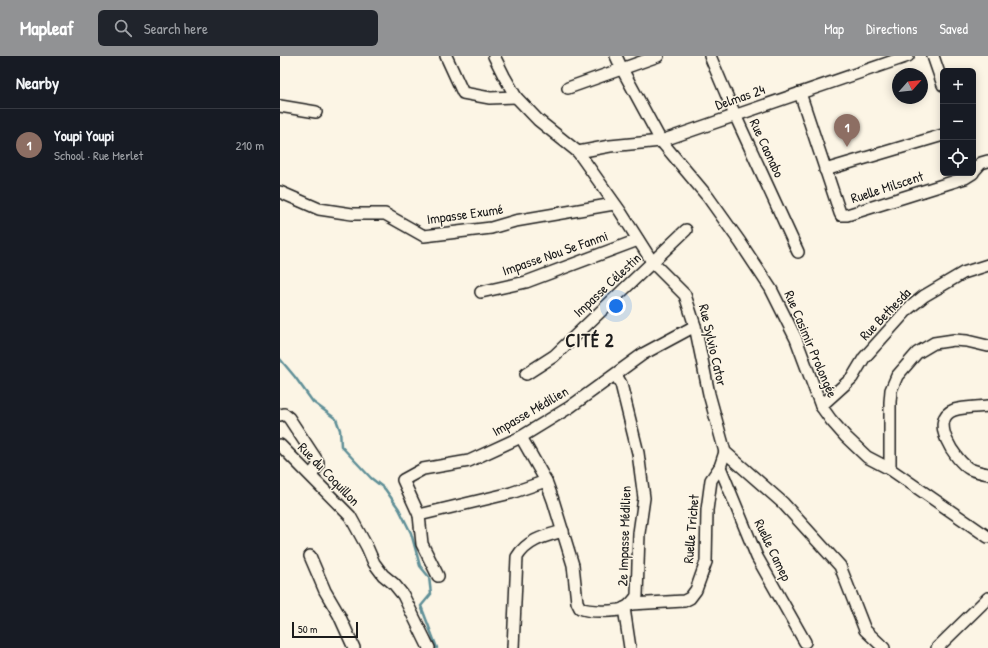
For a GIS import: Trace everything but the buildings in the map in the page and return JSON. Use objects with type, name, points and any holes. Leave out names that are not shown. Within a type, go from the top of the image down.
[{"type":"street","points":[[446,56],[464,93],[490,98],[516,97]]},
{"type":"street","name":"Rue Sylvio Cator","points":[[494,56],[516,97],[538,120],[578,152],[653,263],[685,295],[695,326],[709,394],[725,452]]},
{"type":"street","name":"Rue Casimir Prolongée","points":[[616,56],[661,141],[708,197],[771,288],[796,339],[821,406],[831,420],[846,438],[867,457],[890,469],[988,538]]},
{"type":"street","points":[[568,88],[658,56]]},
{"type":"street","name":"Rue Caonabo","points":[[710,56],[735,115],[798,252]]},
{"type":"street","name":"Delmas 24","points":[[578,152],[610,146],[661,141],[908,56]]},
{"type":"street","points":[[933,56],[940,76]]},
{"type":"street","name":"Ruelle Milscent","points":[[800,93],[840,212],[844,215],[968,176]]},
{"type":"street","points":[[280,106],[316,112]]},
{"type":"street","points":[[825,170],[940,135]]},
{"type":"street","name":"Ruelle Milscent","points":[[976,169],[981,163],[988,161]]},
{"type":"street","name":"Impasse Exumé","points":[[280,192],[319,209],[352,214],[385,214],[424,236],[491,228],[514,221],[614,204]]},
{"type":"street","name":"Impasse Célestin","points":[[526,374],[554,356],[686,230]]},
{"type":"street","name":"Impasse Nou Se Fanmi","points":[[481,292],[526,282],[638,240]]},
{"type":"street","name":"Rue Bethesda","points":[[821,406],[852,378],[864,358],[908,309],[924,296],[963,273],[988,265]]},
{"type":"street","name":"Impasse Médilien","points":[[419,515],[403,480],[423,469],[469,461],[522,437],[616,375],[643,354],[695,326]]},
{"type":"street","points":[[890,469],[890,402],[891,390],[897,376],[917,352],[934,344],[954,340],[967,341],[988,346]]},
{"type":"street","name":"2e Impasse Médilien","points":[[616,375],[621,384],[638,453],[644,498],[639,533],[637,596],[628,606]]},
{"type":"street","points":[[988,406],[953,410],[944,420],[944,429],[946,440],[955,455],[969,468],[988,474]]},
{"type":"street","points":[[280,416],[284,414],[289,418],[318,462],[318,466],[311,475]]},
{"type":"street","points":[[513,648],[518,557],[521,550],[542,537],[563,532],[546,481],[522,437]]},
{"type":"street","name":"Rue du Coquillon","points":[[280,445],[350,516],[374,563],[383,575],[394,584],[403,595],[429,648]]},
{"type":"street","points":[[725,452],[783,503],[840,566],[865,630],[884,648]]},
{"type":"street","name":"Ruelle Trichet","points":[[563,532],[573,564],[580,608],[585,610],[618,610],[628,606],[684,601],[690,598],[696,590],[706,562],[711,480],[720,467],[725,452]]},
{"type":"street","name":"Ruelle Camep","points":[[720,467],[757,557],[805,642]]},
{"type":"street","points":[[438,576],[422,544],[419,515],[511,493],[546,481]]},
{"type":"street","points":[[310,556],[325,591],[339,615],[354,648]]},
{"type":"street","points":[[937,648],[988,598]]},
{"type":"street","points":[[628,606],[630,648]]},
{"type":"waterway","points":[[280,359],[313,402],[336,419],[340,430],[341,446],[371,478],[385,489],[399,509],[411,533],[420,566],[429,577],[431,594],[421,606],[437,648]]},
{"type":"place","name":"Youpi Youpi","points":[[847,147]]},
{"type":"district","name":"CITÉ 2","points":[[590,341]]}]
